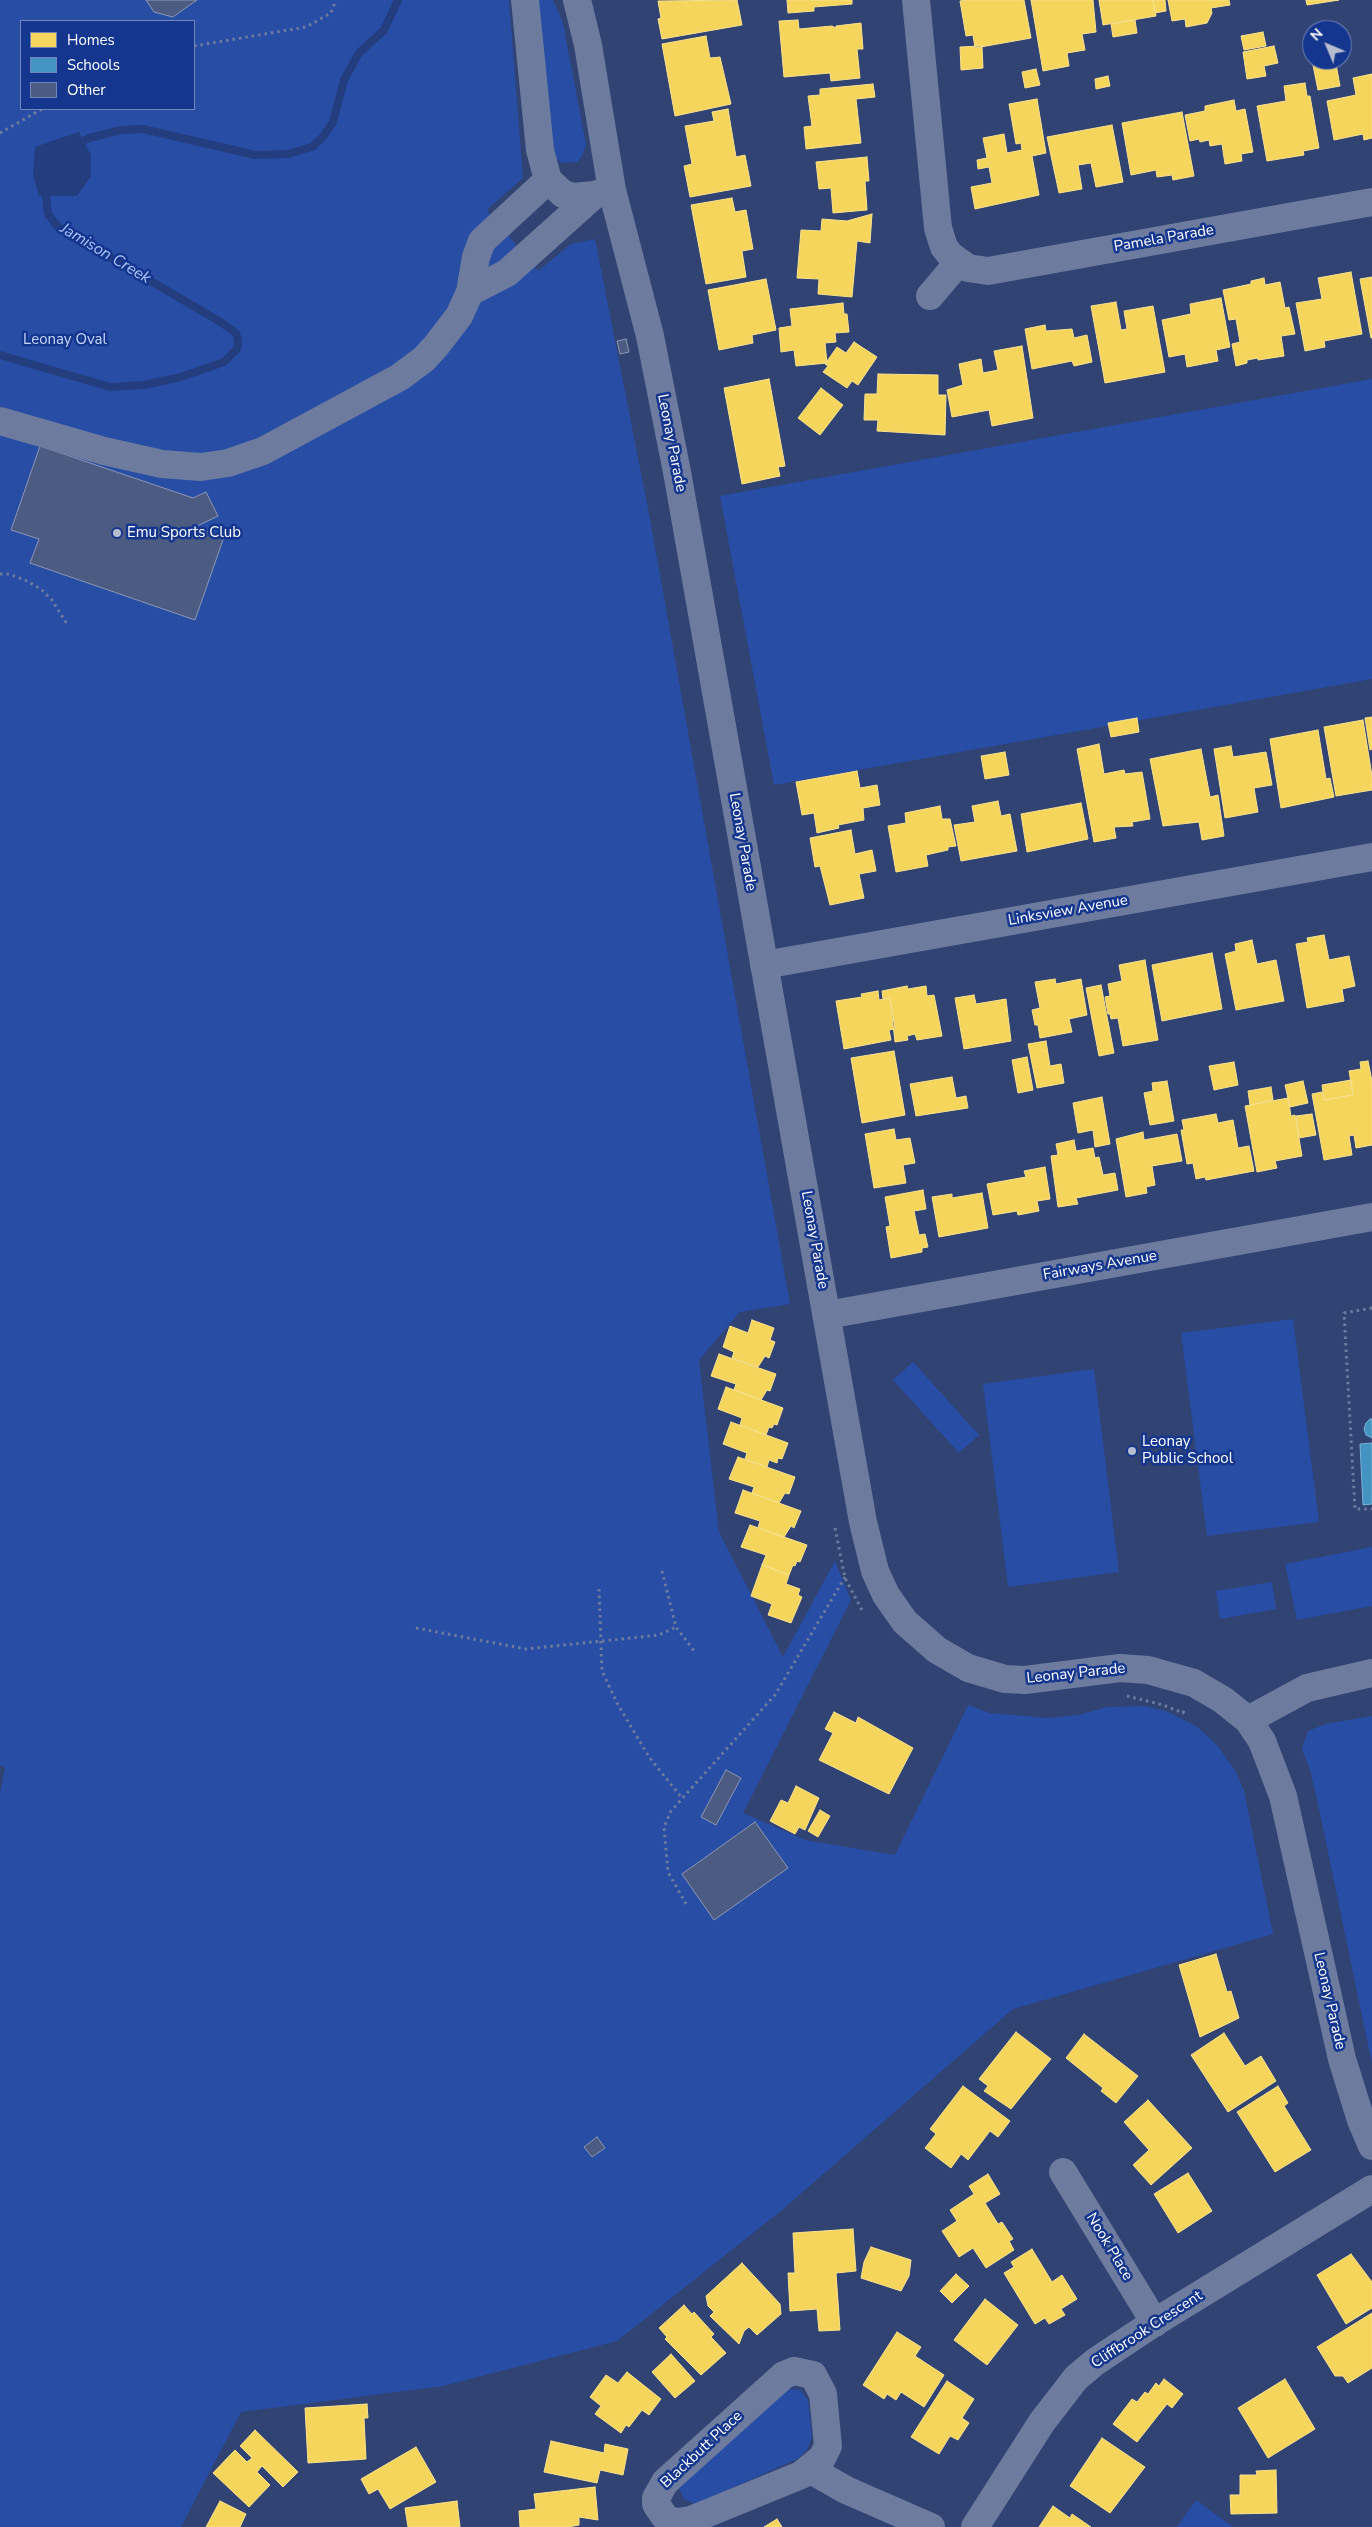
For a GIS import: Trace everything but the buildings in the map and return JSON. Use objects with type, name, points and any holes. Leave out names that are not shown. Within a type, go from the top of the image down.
[{"type":"street","points":[[525,0],[540,150],[548,180],[563,194],[573,197],[603,192]]},
{"type":"street","name":"Leonay Parade","points":[[577,0],[588,45],[603,192],[650,336],[668,426],[868,1547],[883,1589],[901,1617],[925,1642],[959,1664],[989,1675],[1025,1680],[1120,1668],[1148,1670],[1194,1683],[1223,1700],[1248,1720],[1262,1741],[1283,1796],[1342,2059],[1361,2120],[1372,2146]]},
{"type":"street","name":"Leonay Parade","points":[[588,45],[593,0]]},
{"type":"street","points":[[916,0],[938,228],[944,247],[958,263],[930,296]]},
{"type":"street","points":[[0,421],[104,451],[162,464],[201,467],[228,463],[263,451],[407,372],[424,359],[459,316],[470,292],[476,257],[482,241],[548,180]]},
{"type":"street","points":[[470,292],[507,272],[603,192]]},
{"type":"street","name":"Pamela Parade","points":[[958,263],[968,268],[988,271],[1372,202]]},
{"type":"street","name":"Linksview Avenue","points":[[764,965],[1372,857]]},
{"type":"street","name":"Fairways Avenue","points":[[827,1315],[1372,1217]]},
{"type":"street","points":[[1248,1720],[1307,1688],[1372,1673]]},
{"type":"street","name":"Nook Place","points":[[1063,2172],[1155,2323]]},
{"type":"street","name":"Cliffbrook Crescent","points":[[974,2527],[1042,2422],[1076,2378],[1095,2362],[1155,2323],[1372,2189]]},
{"type":"street","name":"Blackbutt Place","points":[[794,2371],[806,2372],[812,2375],[823,2394],[828,2446],[822,2458],[810,2470],[691,2520],[670,2520],[660,2511],[656,2504],[656,2498],[665,2482],[784,2375],[794,2371]]},
{"type":"street","points":[[810,2470],[846,2490],[931,2527]]},
{"type":"path","points":[[195,46],[306,27],[331,13],[336,0]]},
{"type":"path","points":[[0,133],[40,110]]},
{"type":"path","points":[[0,574],[9,574],[41,589],[52,600],[67,624]]},
{"type":"path","points":[[1372,1308],[1344,1313],[1356,1510],[1372,1508]]},
{"type":"path","points":[[686,1904],[668,1872],[664,1828],[671,1811],[737,1740],[775,1695],[850,1569],[868,1547]]},
{"type":"path","points":[[662,1571],[676,1627],[695,1652]]},
{"type":"path","points":[[599,1588],[599,1642],[602,1672],[617,1703],[649,1757],[682,1798]]},
{"type":"path","points":[[416,1628],[526,1649],[659,1635],[676,1627]]},
{"type":"green space","name":"Leonay Oval","points":[[0,0],[509,0],[523,178],[487,210],[538,271],[571,244],[595,239],[650,519],[790,1304],[740,1312],[699,1360],[719,1532],[783,1657],[835,1561],[851,1600],[743,1813],[805,1840],[895,1855],[968,1705],[990,1713],[1047,1718],[1078,1715],[1107,1707],[1145,1706],[1166,1711],[1196,1726],[1217,1745],[1236,1772],[1244,1791],[1273,1934],[1013,2009],[782,2210],[617,2341],[443,2386],[241,2412],[181,2527],[0,2527],[0,1793],[5,1768],[0,1765]],"holes":[[[79,132],[91,176],[77,196],[35,147]]]},
{"type":"green space","points":[[535,0],[553,0],[563,23],[586,145],[582,156],[577,162],[562,163],[551,154]]},
{"type":"green space","points":[[1372,379],[1372,679],[774,785],[720,496]]},
{"type":"green space","points":[[1293,1319],[1319,1522],[1207,1536],[1181,1333]]},
{"type":"green space","points":[[913,1362],[979,1435],[959,1453],[893,1380]]},
{"type":"green space","points":[[1094,1369],[1119,1572],[1008,1587],[983,1384]]},
{"type":"green space","points":[[1372,1547],[1372,1606],[1297,1620],[1285,1564]]},
{"type":"green space","points":[[1272,1582],[1276,1609],[1220,1619],[1216,1591]]},
{"type":"green space","points":[[1372,1716],[1372,2064],[1317,1799],[1310,1770],[1302,1749],[1308,1731],[1326,1724]]},
{"type":"green space","points":[[789,2389],[800,2390],[808,2400],[812,2437],[807,2450],[799,2458],[698,2503],[684,2499],[679,2488],[681,2484]]},
{"type":"green space","points":[[1196,2500],[1233,2527],[1177,2527]]},
{"type":"shaded area","points":[[79,132],[91,155],[91,176],[77,196],[39,196],[33,175],[35,147]]},
{"type":"waterway","name":"Jamison Creek","points":[[76,145],[89,138],[121,130],[143,129],[255,155],[288,154],[312,147],[323,137],[333,122],[344,80],[359,53],[384,30],[398,0]]},
{"type":"waterway","name":"Jamison Creek","points":[[0,355],[110,387],[144,385],[181,377],[224,362],[237,349],[238,340],[236,333],[219,321],[58,227],[48,214],[45,187]]},
{"type":"place","name":"Emu Sports Club","points":[[117,533]]},
{"type":"place","name":"Leonay Public School","points":[[1132,1451]]}]
